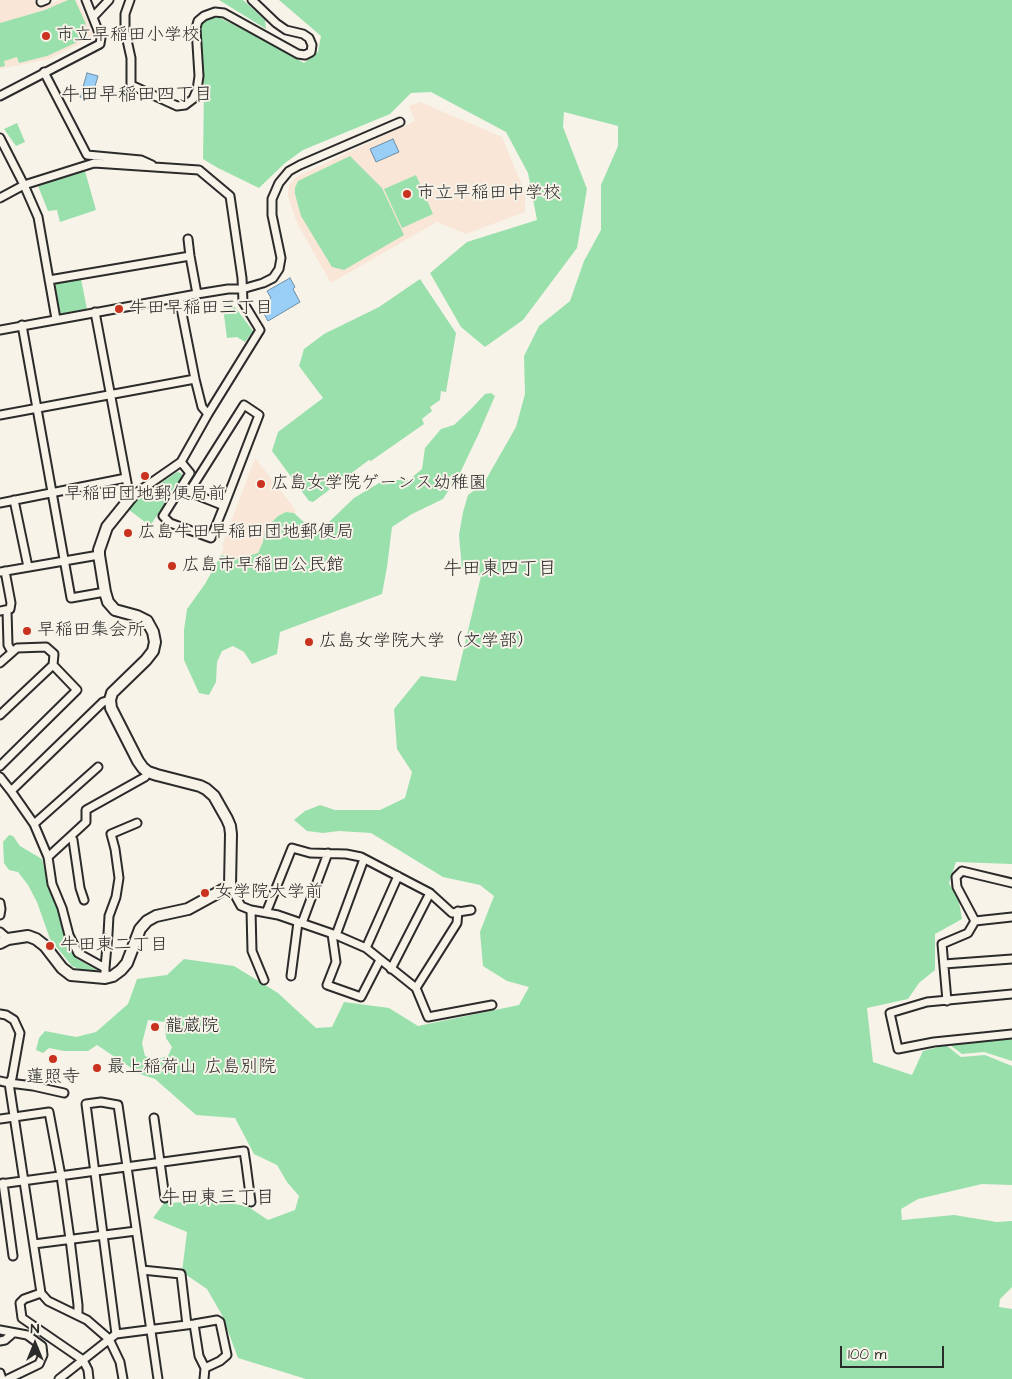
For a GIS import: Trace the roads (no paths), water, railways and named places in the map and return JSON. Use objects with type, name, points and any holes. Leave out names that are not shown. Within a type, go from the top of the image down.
[{"type":"street","points":[[0,96],[100,44],[101,38],[86,0]]},
{"type":"street","points":[[92,17],[109,0]]},
{"type":"street","points":[[130,0],[125,14],[125,31],[131,58],[131,85],[177,106],[185,105],[193,98],[197,90],[199,76],[196,28],[198,21],[204,16],[215,12],[224,14],[298,54],[305,55],[311,52],[312,46],[309,38],[303,34],[286,30],[252,0]]},
{"type":"street","points":[[44,72],[87,155],[141,160],[154,167]]},
{"type":"street","points":[[0,330],[197,294],[228,289],[242,289],[273,278],[279,269],[281,258],[272,215],[272,199],[279,183],[289,171],[300,165],[400,122]]},
{"type":"street","points":[[0,138],[38,217],[56,319]]},
{"type":"street","points":[[0,198],[24,185],[94,163],[200,170],[230,196],[242,278],[243,302],[260,330],[181,462],[132,496],[108,527],[99,550],[108,602],[116,610],[147,621],[153,632],[155,642],[153,651],[146,660],[112,693],[110,700],[111,708],[143,768],[148,772],[200,786],[214,796],[230,826],[230,886],[241,906],[251,910],[278,915],[334,934],[366,948],[416,988],[428,1017],[492,1005]]},
{"type":"street","points":[[188,240],[197,294]]},
{"type":"street","points":[[49,280],[190,256]]},
{"type":"street","points":[[180,298],[195,380],[202,407],[208,414]]},
{"type":"street","points":[[95,312],[128,488],[132,496]]},
{"type":"street","points":[[22,325],[71,598],[105,592]]},
{"type":"street","points":[[0,415],[195,380]]},
{"type":"street","points":[[181,462],[190,473],[163,516],[170,523],[211,538],[224,506],[259,415],[244,405],[189,492],[224,506]]},
{"type":"street","points":[[0,503],[126,478]]},
{"type":"street","points":[[14,500],[28,567]]},
{"type":"street","points":[[12,652],[8,645],[4,611],[10,609],[11,603],[3,572],[99,554]]},
{"type":"street","points":[[0,663],[17,648],[46,647],[54,654],[53,665],[0,715]]},
{"type":"street","points":[[0,766],[76,690],[53,665]]},
{"type":"street","points":[[11,791],[103,702],[110,700]]},
{"type":"street","points":[[34,824],[98,767]]},
{"type":"street","points":[[48,857],[86,822],[86,810],[145,777],[148,772]]},
{"type":"street","points":[[0,778],[34,824],[48,857],[52,884],[62,908],[69,935],[78,953],[105,973],[113,976],[122,970],[127,963],[140,929],[147,921],[156,916],[188,909],[230,886]]},
{"type":"street","points":[[105,973],[109,916],[116,897],[119,878],[111,834],[137,823]]},
{"type":"street","points":[[71,837],[74,840],[80,888],[84,900]]},
{"type":"street","points":[[266,913],[292,848],[310,853],[346,854],[364,859],[430,893],[452,912],[471,910]]},
{"type":"street","points":[[291,976],[300,923],[328,854]]},
{"type":"street","points":[[364,859],[334,934],[336,962],[327,984],[361,997],[380,960]]},
{"type":"street","points":[[975,921],[957,887],[956,877],[962,871],[1012,883]]},
{"type":"street","points":[[366,948],[398,876]]},
{"type":"street","points":[[391,969],[430,893]]},
{"type":"street","points":[[0,903],[0,915]]},
{"type":"street","points":[[251,910],[252,951],[264,980]]},
{"type":"street","points":[[416,988],[457,923],[458,912]]},
{"type":"street","points":[[975,921],[1012,917]]},
{"type":"street","points":[[947,1001],[942,944],[968,933],[975,921]]},
{"type":"street","points":[[0,932],[4,941],[28,936],[36,939],[45,946],[62,968],[71,975],[105,973]]},
{"type":"street","points":[[944,964],[1012,958]]},
{"type":"street","points":[[1012,994],[927,1002],[890,1013],[898,1049],[934,1042],[1012,1034]]},
{"type":"street","points":[[0,1014],[14,1020],[20,1033],[12,1078],[9,1083],[42,1293],[48,1301],[88,1320],[109,1338],[120,1362],[123,1379]]},
{"type":"street","points":[[0,1081],[64,1093]]},
{"type":"street","points":[[116,1334],[86,1104],[101,1102],[118,1106],[158,1379]]},
{"type":"street","points":[[0,1119],[49,1112],[70,1240],[78,1315]]},
{"type":"street","points":[[154,1118],[166,1198]]},
{"type":"street","points":[[13,1256],[2,1184],[244,1152],[250,1202]]},
{"type":"street","points":[[34,1244],[136,1231]]},
{"type":"street","points":[[142,1270],[182,1274],[190,1325],[199,1356],[205,1368],[204,1379]]},
{"type":"street","points":[[42,1293],[24,1299],[20,1303],[22,1318],[83,1360],[88,1370],[89,1379]]},
{"type":"street","points":[[60,1379],[116,1334],[217,1320],[220,1322],[228,1355],[205,1368]]},
{"type":"street","points":[[0,1330],[27,1335],[42,1346],[43,1354],[39,1364],[8,1379]]},
{"type":"street","points":[[0,1340],[5,1340],[13,1332]]},
{"type":"street","points":[[0,1373],[2,1379]]},
{"type":"water","points":[[87,73],[98,76],[91,100],[80,97]]},
{"type":"water","points":[[393,139],[399,152],[376,162],[370,149]]},
{"type":"water","points":[[290,278],[300,302],[268,321],[259,305],[271,298],[267,291]]},
{"type":"place","name":"市立早稲田小学校","points":[[46,36]]},
{"type":"place","name":"市立早稲田中学校","points":[[407,194]]},
{"type":"place","name":"牛田早稲田三丁目","points":[[119,309]]},
{"type":"place","name":"早稲田団地郵便局前","points":[[145,476]]},
{"type":"place","name":"広島女学院ゲーンス幼稚園","points":[[261,484]]},
{"type":"place","name":"広島牛田早稲田団地郵便局","points":[[128,533]]},
{"type":"place","name":"広島市早稲田公民館","points":[[172,566]]},
{"type":"place","name":"早稲田集会所","points":[[27,631]]},
{"type":"place","name":"広島女学院大学（文学部）","points":[[309,642]]},
{"type":"place","name":"女学院大学前","points":[[205,893]]},
{"type":"place","name":"牛田東二丁目","points":[[50,946]]},
{"type":"place","name":"龍蔵院","points":[[155,1027]]},
{"type":"place","name":"蓮照寺","points":[[53,1059]]},
{"type":"place","name":"最上稲荷山 広島別院","points":[[97,1068]]},
{"type":"district","name":"牛田早稲田四丁目","points":[[137,96]]},
{"type":"district","name":"牛田東四丁目","points":[[500,570]]},
{"type":"district","name":"牛田東三丁目","points":[[218,1199]]}]
